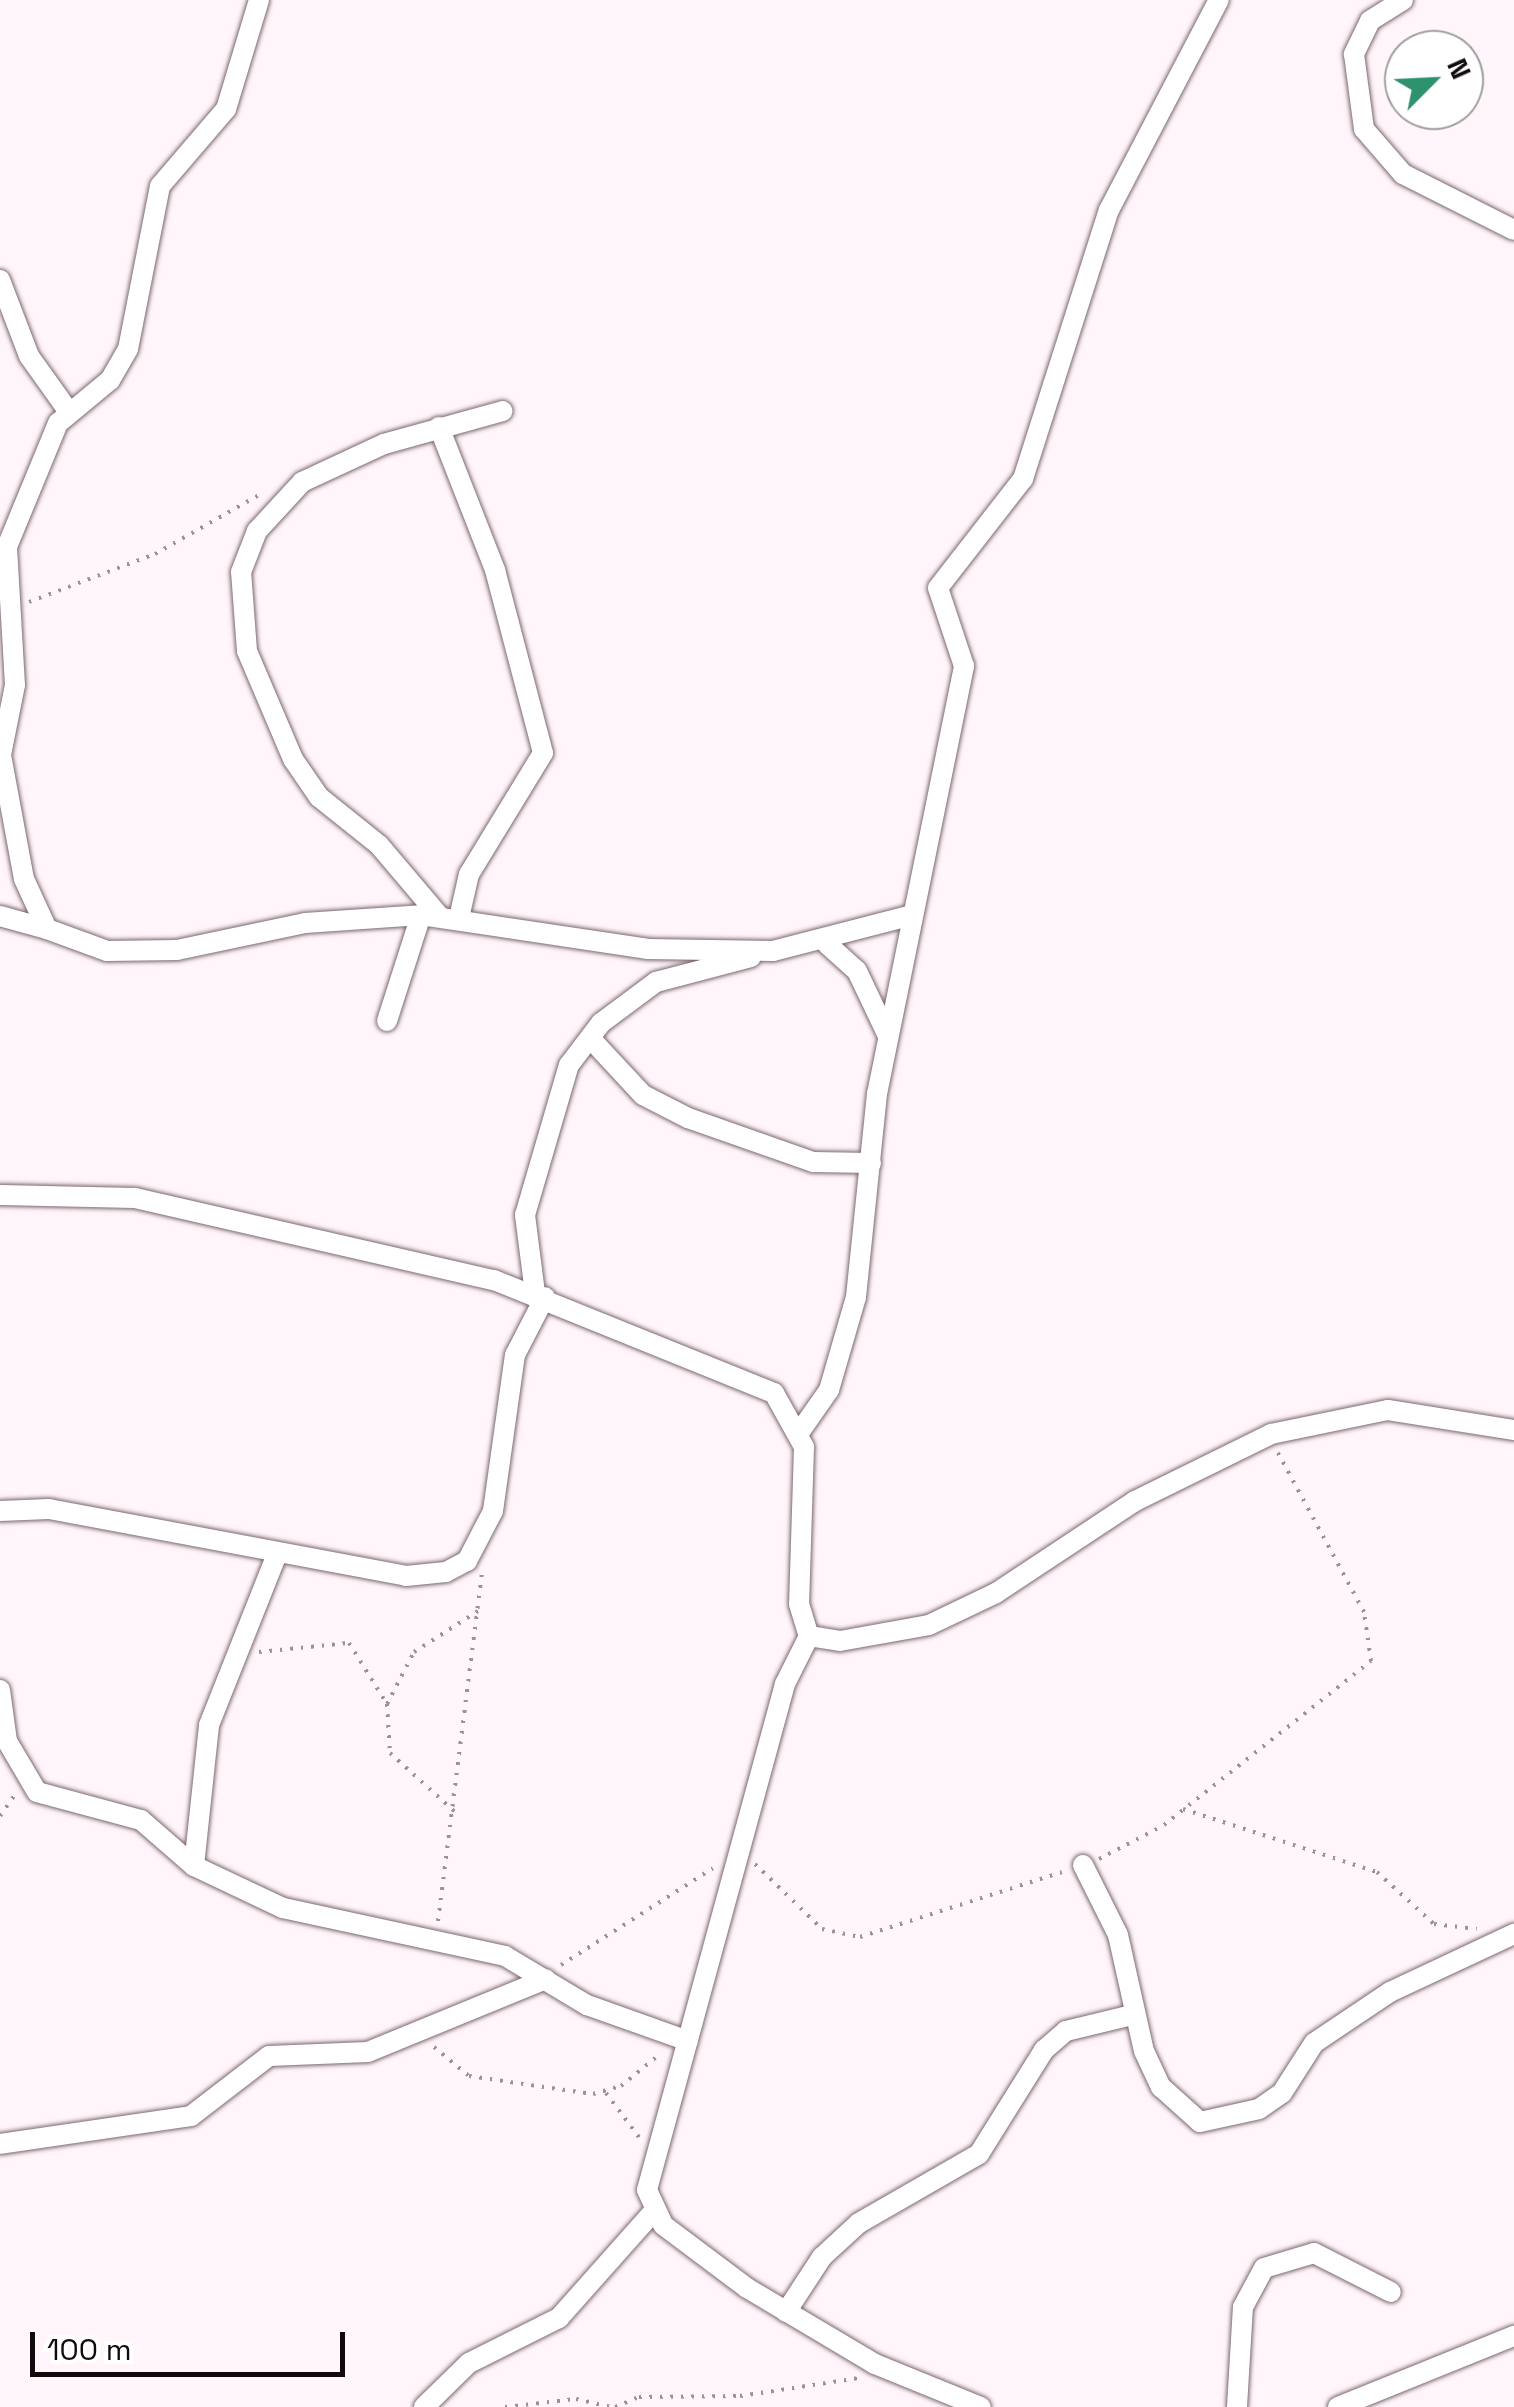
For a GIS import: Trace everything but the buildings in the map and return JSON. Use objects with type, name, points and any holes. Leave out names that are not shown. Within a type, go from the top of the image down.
[{"type":"street","points":[[47,929],[24,879],[0,755],[14,685],[9,609],[2,575],[45,447],[69,412],[123,360],[142,311],[160,186],[217,126],[259,0]]},
{"type":"street","points":[[424,2407],[469,2363],[559,2318],[654,2212],[652,2156],[742,1849],[785,1684],[809,1636],[799,1604],[802,1430],[845,1347],[887,1034],[908,916],[964,666],[938,588],[1023,479],[1116,192],[1219,0]]},
{"type":"street","points":[[1403,0],[1370,21],[1354,54],[1364,129],[1403,174],[1514,230]]},
{"type":"street","points":[[0,280],[29,356],[69,412]]},
{"type":"street","points":[[440,917],[379,845],[319,797],[258,688],[241,572],[263,521],[302,482],[439,427],[503,412]]},
{"type":"street","points":[[387,1021],[440,917],[543,753],[495,570],[439,427]]},
{"type":"street","points":[[0,916],[106,952],[178,950],[305,923],[440,917],[648,949],[772,951]]},
{"type":"street","points":[[0,1511],[48,1509],[406,1576],[446,1572],[480,1544],[504,1456],[515,1355],[540,1295],[525,1215],[552,1106],[590,1038],[656,982],[772,951],[827,944],[908,916]]},
{"type":"street","points":[[827,944],[857,971],[887,1034]]},
{"type":"street","points":[[590,1038],[644,1096],[688,1118],[813,1162],[871,1163]]},
{"type":"street","points":[[0,1196],[136,1198],[540,1295],[774,1393],[802,1430]]},
{"type":"street","points":[[809,1636],[874,1639],[929,1625],[1135,1501],[1272,1434],[1388,1410],[1514,1430]]},
{"type":"street","points":[[194,1866],[209,1725],[277,1554]]},
{"type":"street","points":[[0,1690],[7,1741],[26,1780],[38,1792],[141,1820],[194,1866],[283,1908],[433,1944],[505,1956],[546,1980],[684,2040]]},
{"type":"street","points":[[1083,1865],[1118,1935],[1132,2015],[1178,2108],[1200,2122],[1226,2122],[1282,2093],[1303,2054],[1390,1992],[1505,1933]]},
{"type":"street","points":[[0,2144],[191,2116],[269,2056],[350,2056],[546,1980]]},
{"type":"street","points":[[786,2312],[822,2257],[859,2223],[979,2154],[1044,2050],[1066,2031],[1132,2015]]},
{"type":"street","points":[[654,2212],[786,2312],[894,2372],[981,2407]]},
{"type":"street","points":[[1237,2407],[1243,2307],[1264,2268],[1314,2253],[1391,2292]]},
{"type":"street","points":[[1338,2407],[1514,2336]]},
{"type":"path","points":[[9,609],[155,554],[247,497],[302,482]]},
{"type":"path","points":[[742,1849],[794,1909],[822,1929],[860,1937],[1083,1865],[1183,1810],[1371,1661],[1364,1612],[1291,1491],[1272,1434]]},
{"type":"path","points":[[433,1944],[455,1812],[478,1611],[480,1544]]},
{"type":"path","points":[[455,1812],[390,1753],[387,1704],[414,1652],[478,1611]]},
{"type":"path","points":[[244,1643],[276,1656],[340,1640],[387,1704]]},
{"type":"path","points":[[0,1816],[26,1780]]},
{"type":"path","points":[[1183,1810],[1377,1872],[1434,1924],[1505,1933]]},
{"type":"path","points":[[546,1980],[716,1865]]},
{"type":"path","points":[[417,2033],[469,2076],[606,2093],[684,2040]]},
{"type":"path","points":[[606,2093],[652,2156]]},
{"type":"path","points":[[505,2407],[576,2399],[613,2407],[640,2396],[740,2396],[894,2372]]}]
